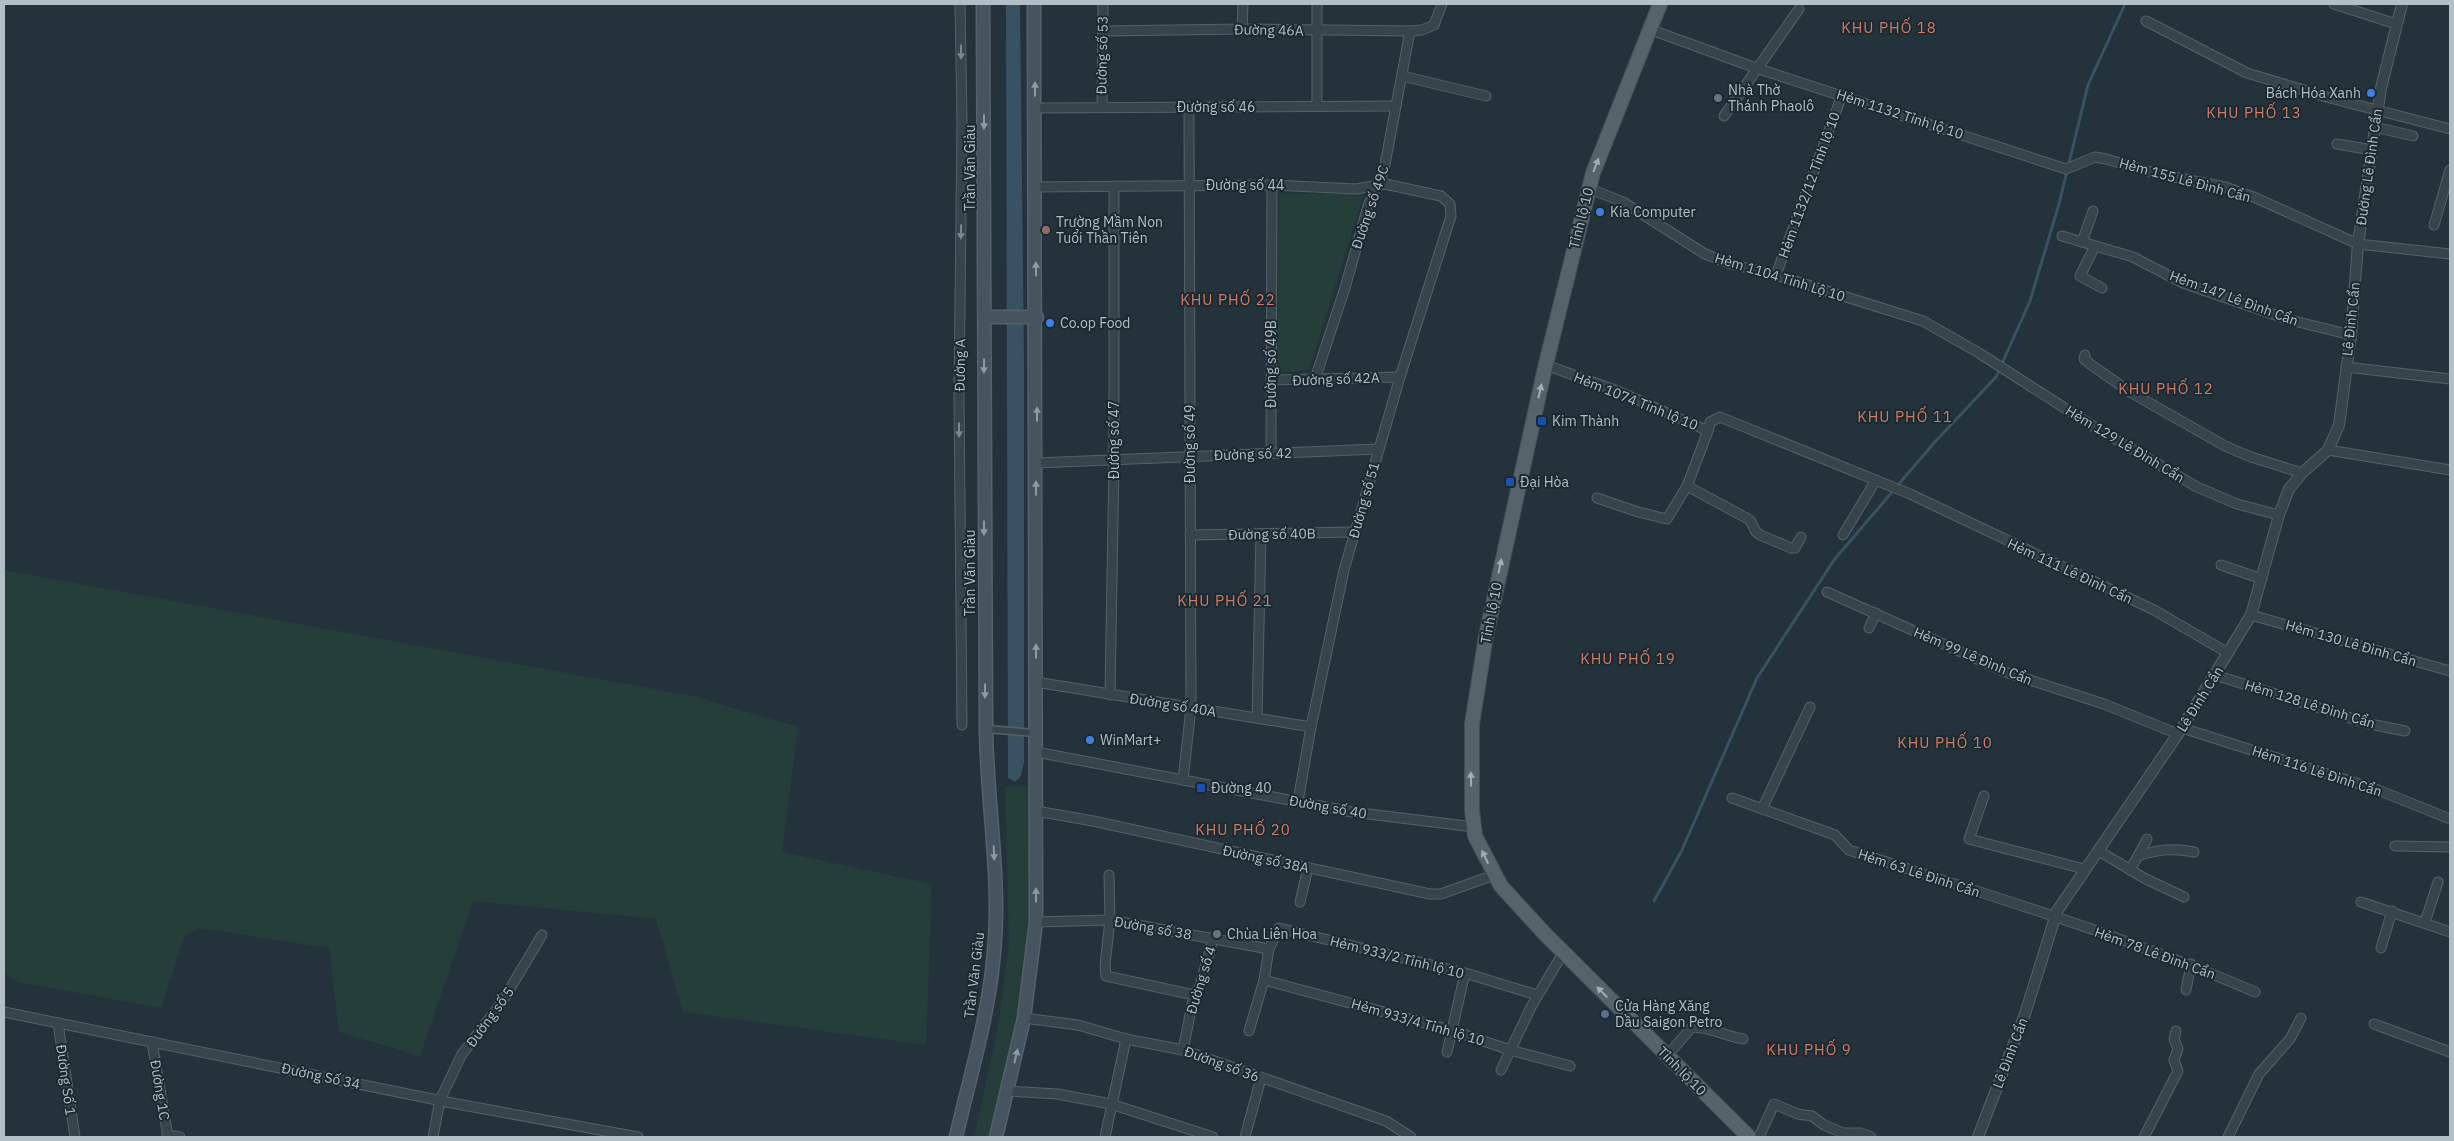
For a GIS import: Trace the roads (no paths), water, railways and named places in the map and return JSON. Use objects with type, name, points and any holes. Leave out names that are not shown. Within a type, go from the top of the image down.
[{"type":"main road","name":"Trần Văn Giàu","points":[[956,1137],[986,1011],[994,951],[995,861],[991,730],[989,317],[983,4]]},
{"type":"main road","points":[[996,1137],[1024,1018],[1036,922],[1036,752],[1033,733],[1036,682],[1036,463],[1032,317],[1035,187],[1034,4]]},
{"type":"main road","name":"Tỉnh lộ 10","points":[[1660,4],[1588,188],[1492,601],[1472,724],[1471,777],[1474,827],[1478,842],[1501,886],[1563,953],[1748,1137]]},
{"type":"main road","points":[[989,317],[1032,317]]},
{"type":"street","name":"Đường A","points":[[960,4],[962,120],[959,395],[962,725]]},
{"type":"street","name":"Đường số 53","points":[[1102,107],[1103,4]]},
{"type":"street","points":[[1242,29],[1243,4]]},
{"type":"street","points":[[1317,4],[1317,106]]},
{"type":"street","name":"Đường 46A","points":[[1103,31],[1242,29],[1317,32],[1410,31],[1422,30],[1434,25],[1442,4]]},
{"type":"street","points":[[2334,4],[2396,24]]},
{"type":"street","name":"Đường Lê Đình Cẩn","points":[[2358,244],[2385,65],[2402,4]]},
{"type":"street","points":[[1724,116],[1799,9]]},
{"type":"street","points":[[2146,21],[2247,73],[2450,129]]},
{"type":"street","name":"Hẻm 1132 Tỉnh lộ 10","points":[[1650,29],[1756,68],[2037,161]]},
{"type":"street","name":"Đường số 49C","points":[[1314,379],[1345,288],[1368,206],[1379,184],[1410,31]]},
{"type":"street","points":[[1402,76],[1486,96]]},
{"type":"street","name":"Hẻm 1132/12 Tỉnh lộ 10","points":[[1776,275],[1842,95]]},
{"type":"street","name":"Đường số 46","points":[[1035,108],[1396,106]]},
{"type":"street","name":"Đường số 49","points":[[1183,780],[1191,708],[1189,107]]},
{"type":"street","points":[[2375,127],[2413,136]]},
{"type":"street","points":[[2338,144],[2372,150]]},
{"type":"street","name":"Hẻm 155 Lê Đình Cẩn","points":[[2037,161],[2066,169],[2095,157],[2106,159],[2154,174],[2225,187],[2256,198],[2358,244],[2450,254]]},
{"type":"street","points":[[2434,225],[2450,170]]},
{"type":"street","name":"Đường số 44","points":[[1035,187],[1272,184],[1356,189],[1379,184],[1441,196],[1450,204]]},
{"type":"street","name":"Đường số 49B","points":[[1270,453],[1272,184]]},
{"type":"street","name":"Đường số 47","points":[[1110,694],[1114,460],[1114,186]]},
{"type":"street","name":"Hẻm 1104 Tỉnh Lộ 10","points":[[1588,188],[1623,202],[1705,254],[1731,264],[1776,275],[1923,321],[1979,353]]},
{"type":"street","name":"Đường số 51","points":[[1298,801],[1311,727],[1354,532],[1400,377],[1451,216],[1450,204]]},
{"type":"street","points":[[2082,242],[2093,211]]},
{"type":"street","name":"Hẻm 147 Lê Đình Cẩn","points":[[2062,236],[2133,257],[2183,283],[2290,320],[2351,335]]},
{"type":"street","name":"Lê Đình Cẩn","points":[[1978,1137],[2025,1014],[2054,917],[2084,869],[2099,851],[2180,731],[2251,615],[2289,489],[2302,473],[2328,450],[2339,425],[2351,335],[2358,244]]},
{"type":"street","points":[[2095,246],[2080,276],[2102,288]]},
{"type":"street","name":"Hẻm 129 Lê Đình Cẩn","points":[[1979,353],[2011,375],[2197,487],[2237,504],[2280,515]]},
{"type":"street","points":[[2085,355],[2084,359],[2090,364],[2130,392],[2225,446],[2250,457],[2302,473]]},
{"type":"street","name":"Hẻm 1074 Tỉnh lộ 10","points":[[1546,365],[1620,392],[1708,431],[1710,422],[1720,417],[1887,484]]},
{"type":"street","points":[[2346,367],[2450,379]]},
{"type":"street","name":"Đường số 42A","points":[[1271,380],[1400,377]]},
{"type":"street","points":[[1597,498],[1667,520],[1687,486],[1708,431]]},
{"type":"street","name":"Đường số 42","points":[[1036,463],[1379,449]]},
{"type":"street","points":[[2328,450],[2450,470]]},
{"type":"street","points":[[1843,536],[1876,480]]},
{"type":"street","name":"Hẻm 111 Lê Đình Cẩn","points":[[1887,484],[2154,610],[2228,653]]},
{"type":"street","points":[[1687,486],[1750,520],[1756,532],[1776,542],[1795,548],[1801,538]]},
{"type":"street","name":"Đường số 40B","points":[[1190,535],[1354,532]]},
{"type":"street","points":[[1257,718],[1261,534]]},
{"type":"street","points":[[2221,565],[2262,579]]},
{"type":"street","name":"Hẻm 99 Lê Đình Cẩn","points":[[1827,592],[2008,673],[2180,731]]},
{"type":"street","points":[[1869,628],[1876,613]]},
{"type":"street","name":"Hẻm 130 Lê Đình Cẩn","points":[[2251,615],[2450,671]]},
{"type":"street","name":"Hẻm 128 Lê Đình Cẩn","points":[[2215,675],[2370,724],[2405,732]]},
{"type":"street","name":"Đường số 40A","points":[[1036,682],[1311,727]]},
{"type":"street","points":[[1762,809],[1810,707]]},
{"type":"street","points":[[991,730],[1033,733]]},
{"type":"street","name":"Hẻm 116 Lê Đình Cẩn","points":[[2180,731],[2378,790],[2450,819]]},
{"type":"street","name":"Đường số 40","points":[[1036,752],[1352,812],[1474,827]]},
{"type":"street","points":[[1984,796],[1968,839],[2084,869]]},
{"type":"street","name":"Hẻm 63 Lê Đình Cẩn","points":[[1732,798],[1834,835],[1849,850],[2054,917]]},
{"type":"street","name":"Đường số 38A","points":[[1036,811],[1093,821],[1436,894],[1494,875]]},
{"type":"street","points":[[2130,870],[2147,839]]},
{"type":"street","points":[[2395,846],[2450,847]]},
{"type":"street","points":[[2138,856],[2173,848],[2194,852]]},
{"type":"street","points":[[2099,851],[2130,870],[2184,897]]},
{"type":"street","points":[[1300,902],[1308,868]]},
{"type":"street","points":[[1109,875],[1110,920],[1105,965],[1106,976],[1194,996]]},
{"type":"street","points":[[2425,922],[2438,882]]},
{"type":"street","points":[[2361,902],[2450,932]]},
{"type":"street","points":[[2381,948],[2392,911]]},
{"type":"street","name":"Hẻm 78 Lê Đình Cẩn","points":[[2054,917],[2191,964],[2255,992]]},
{"type":"street","name":"Đường số 38","points":[[1036,922],[1110,920],[1269,949]]},
{"type":"street","name":"Hẻm 933/2 Tỉnh lộ 10","points":[[1269,949],[1279,928],[1465,974],[1538,995]]},
{"type":"street","name":"Đường số 5","points":[[440,1100],[462,1054],[502,1002],[542,935]]},
{"type":"street","name":"Đường số 4","points":[[1183,1050],[1194,996],[1200,986],[1213,939]]},
{"type":"street","points":[[1249,1031],[1264,980],[1269,949]]},
{"type":"street","points":[[1501,1070],[1538,995],[1563,953]]},
{"type":"street","points":[[2186,990],[2191,964]]},
{"type":"street","points":[[1447,1052],[1465,974]]},
{"type":"street","name":"Hẻm 933/4 Tỉnh lộ 10","points":[[1264,980],[1451,1030],[1510,1050],[1570,1066]]},
{"type":"street","name":"Đường Số 34","points":[[4,1012],[440,1100],[638,1137]]},
{"type":"street","name":"Đường số 36","points":[[1024,1018],[1078,1025],[1126,1039],[1183,1050],[1386,1121],[1411,1137]]},
{"type":"street","points":[[2228,1137],[2259,1074],[2290,1039],[2301,1018]]},
{"type":"street","name":"Đường Số 1","points":[[58,1022],[75,1137]]},
{"type":"street","points":[[2374,1024],[2450,1052]]},
{"type":"street","points":[[1667,1056],[1691,1028],[1696,1026],[1743,1039]]},
{"type":"street","points":[[2144,1137],[2178,1071],[2174,1060],[2178,1049],[2174,1039],[2176,1032]]},
{"type":"street","points":[[1105,1137],[1126,1039]]},
{"type":"street","name":"Đường 1C","points":[[152,1042],[168,1136]]},
{"type":"street","points":[[1245,1137],[1261,1078]]},
{"type":"street","points":[[1008,1091],[1057,1094],[1111,1104],[1196,1135],[1213,1137]]},
{"type":"street","points":[[433,1137],[440,1100]]},
{"type":"street","points":[[1760,1137],[1774,1104],[1798,1114],[1812,1116],[1824,1126],[1843,1133],[1860,1132],[1871,1137]]},
{"type":"street","points":[[168,1136],[180,1137]]},
{"type":"water","points":[[1006,4],[1020,4],[1024,362],[1024,762],[1021,776],[1015,782],[1008,778]]},
{"type":"waterway","points":[[1654,901],[1682,850],[1757,678],[1834,560],[1933,444],[1996,377],[2030,301],[2059,204],[2088,85],[2125,4]]},
{"type":"place","name":"Bách Hóa Xanh","points":[[2371,93]]},
{"type":"place","name":"Nhà Thờ Thánh Phaolô","points":[[1718,98]]},
{"type":"place","name":"Kia Computer","points":[[1600,212]]},
{"type":"place","name":"Trường Mầm Non Tuổi Thần Tiên","points":[[1046,230]]},
{"type":"place","name":"Co.op Food","points":[[1050,323]]},
{"type":"place","name":"Kim Thành","points":[[1542,421]]},
{"type":"place","name":"Đại Hòa","points":[[1510,482]]},
{"type":"place","name":"WinMart+","points":[[1090,740]]},
{"type":"place","name":"Đường 40","points":[[1201,788]]},
{"type":"place","name":"Chùa Liên Hoa","points":[[1217,934]]},
{"type":"place","name":"Cửa Hàng Xăng Dầu Saigon Petro","points":[[1605,1014]]},
{"type":"district","name":"KHU PHỐ 18","points":[[1889,27]]},
{"type":"district","name":"KHU PHỐ 13","points":[[2254,112]]},
{"type":"district","name":"KHU PHỐ 22","points":[[1228,299]]},
{"type":"district","name":"KHU PHỐ 12","points":[[2166,388]]},
{"type":"district","name":"KHU PHỐ 11","points":[[1905,416]]},
{"type":"district","name":"KHU PHỐ 21","points":[[1225,600]]},
{"type":"district","name":"KHU PHỐ 19","points":[[1628,658]]},
{"type":"district","name":"KHU PHỐ 10","points":[[1945,742]]},
{"type":"district","name":"KHU PHỐ 20","points":[[1243,829]]},
{"type":"district","name":"KHU PHỐ 9","points":[[1809,1049]]}]
